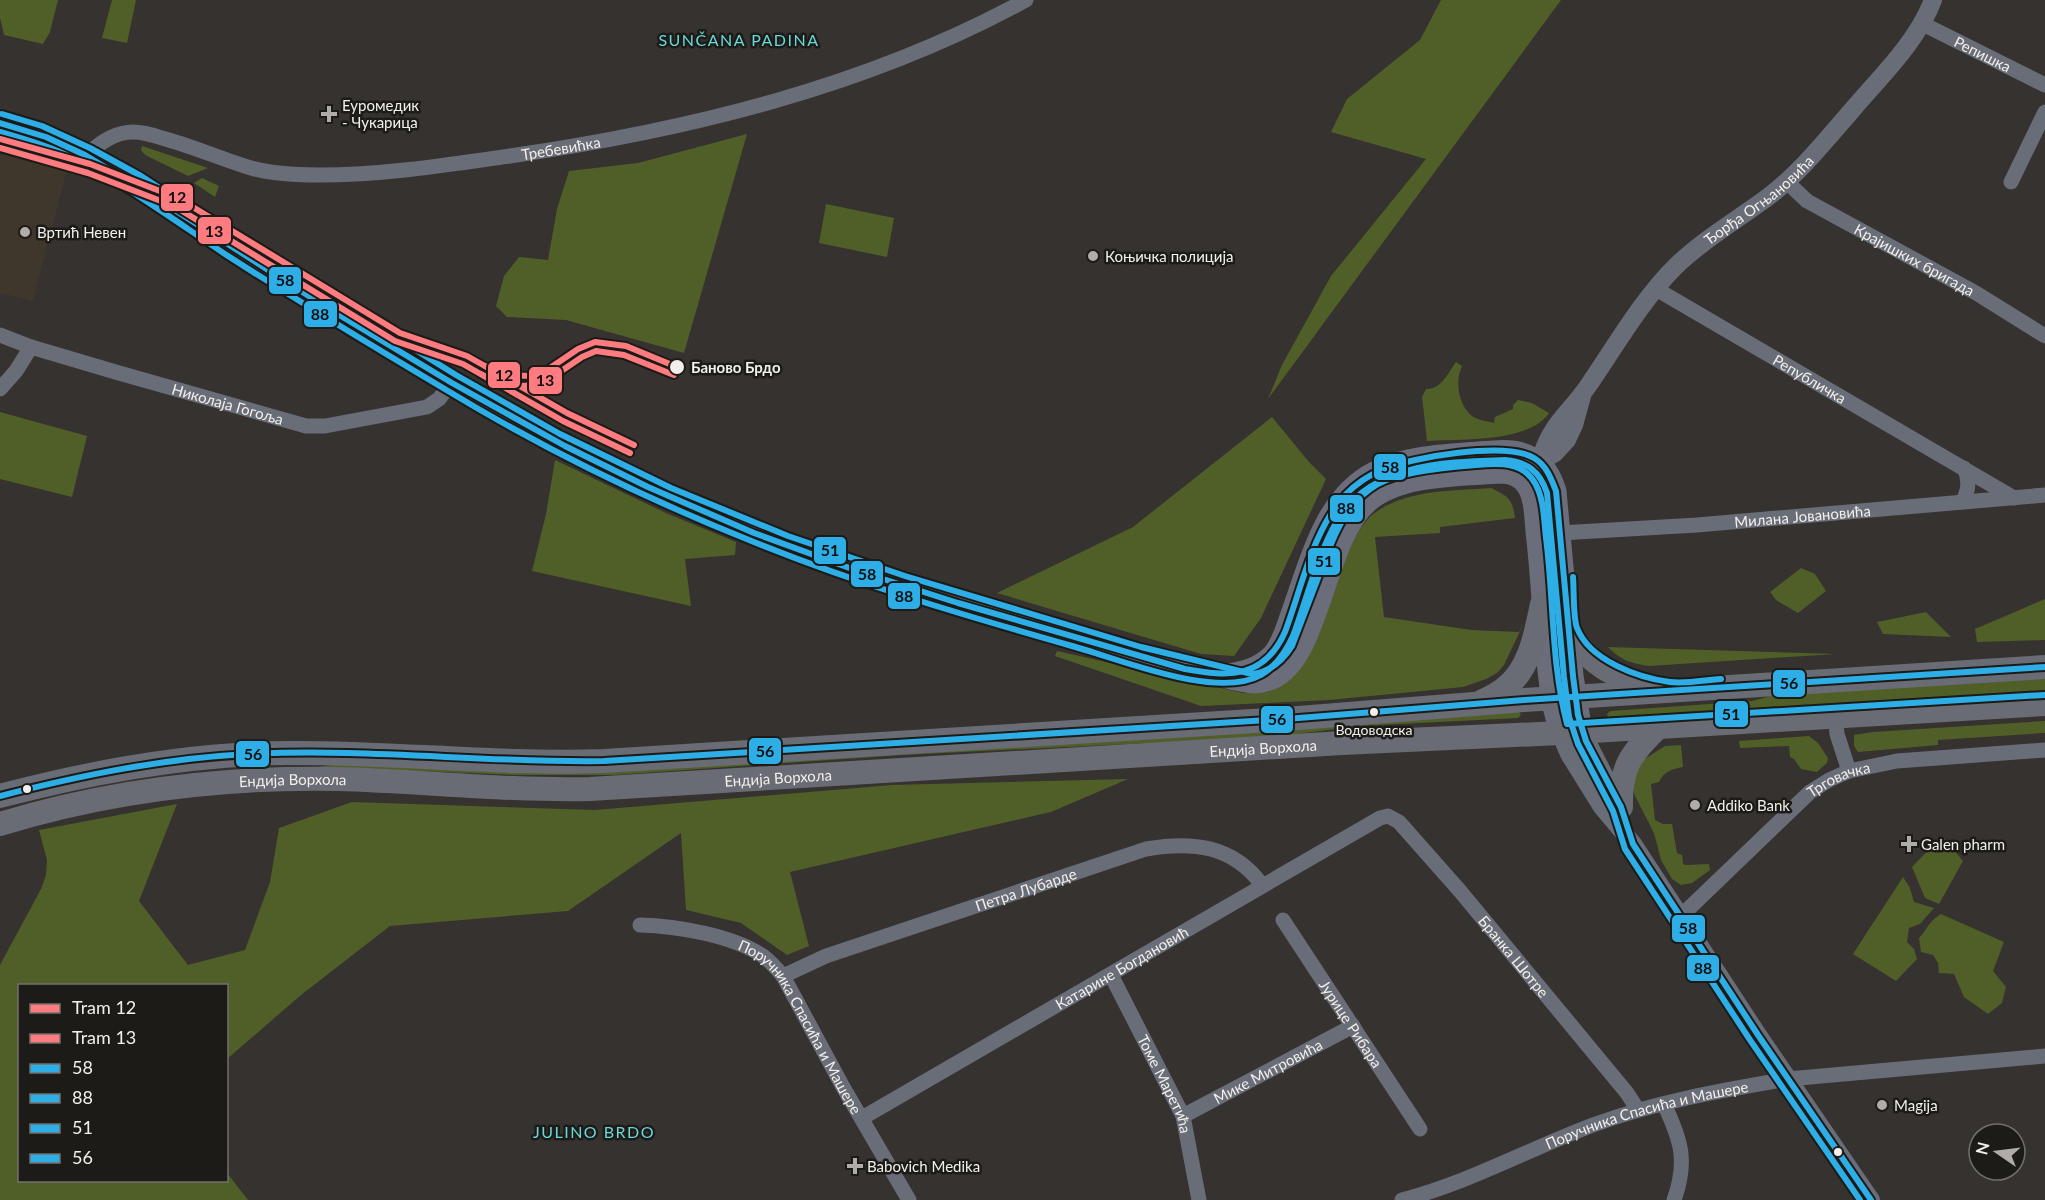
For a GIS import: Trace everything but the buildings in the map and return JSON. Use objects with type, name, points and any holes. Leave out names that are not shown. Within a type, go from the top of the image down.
[{"type":"main road","points":[[0,123],[39,134],[86,156],[136,184],[280,278],[452,382],[594,461],[709,514],[774,540],[913,589],[1067,635],[1214,675],[1258,683],[1275,678],[1289,666],[1305,641],[1344,535],[1360,510],[1376,496],[1397,485],[1454,477],[1508,473],[1523,480],[1532,499],[1551,699],[1571,733]]},
{"type":"main road","points":[[1214,675],[1249,670],[1266,660],[1276,650],[1284,635],[1329,517],[1338,503],[1366,477],[1384,468],[1412,460],[1490,451],[1515,452],[1528,455],[1540,462],[1551,475],[1556,491],[1575,697],[1571,733]]},
{"type":"main road","points":[[1476,705],[1505,688],[1515,678],[1530,651],[1542,604]]},
{"type":"main road","points":[[1568,631],[1582,651],[1607,671],[1626,680],[1670,691]]},
{"type":"main road","points":[[1551,699],[2045,667]]},
{"type":"main road","name":"Ендија Ворхола","points":[[0,796],[126,767],[257,754],[392,754],[527,763],[594,761],[1286,719],[1551,699]]},
{"type":"main road","points":[[1571,733],[2045,704]]},
{"type":"main road","points":[[1621,807],[1626,766],[1635,749],[1657,728]]},
{"type":"main road","name":"Ендија Ворхола","points":[[0,824],[127,795],[269,780],[348,780],[499,789],[590,789],[1342,743],[1571,733]]},
{"type":"street","name":"Требевићка","points":[[86,156],[97,145],[110,138],[135,132],[172,141],[263,171],[287,174],[352,174],[443,165],[579,146],[669,128],[814,90],[915,53],[986,22],[1026,0]]},
{"type":"street","name":"Ђорђа Огњановића","points":[[1540,462],[1551,431],[1582,394],[1656,289],[1676,266],[1703,243],[1787,182],[1896,58],[1922,23],[1933,0]]},
{"type":"street","name":"Репишка","points":[[1922,23],[2045,85]]},
{"type":"street","points":[[2011,182],[2045,112]]},
{"type":"street","name":"Крајишких бригада","points":[[1787,182],[1807,201],[1976,293],[2045,336]]},
{"type":"street","name":"Републичка","points":[[1656,289],[2014,498]]},
{"type":"street","name":"Николаја Гогоља","points":[[0,335],[31,347],[306,426],[326,426],[427,407],[439,399],[452,382]]},
{"type":"street","points":[[0,389],[16,371],[31,347]]},
{"type":"street","points":[[1523,480],[1540,462]]},
{"type":"street","points":[[1962,502],[1969,483],[1964,468]]},
{"type":"street","name":"Милана Јовановића","points":[[1560,533],[1697,525],[2045,495]]},
{"type":"street","points":[[1836,716],[1837,734],[1849,771]]},
{"type":"street","points":[[1571,733],[1621,807],[1633,844]]},
{"type":"street","points":[[1571,733],[1569,754],[1602,807],[1633,844],[1788,1080],[1871,1200]]},
{"type":"street","name":"Трговачка","points":[[1680,917],[1810,792],[1829,780],[1849,771],[1923,758],[2045,750]]},
{"type":"street","name":"Бранка Шотре","points":[[1380,818],[1388,816],[1399,822],[1460,891],[1627,1093],[1638,1110]]},
{"type":"street","name":"Катарине Богдановић","points":[[862,1118],[1380,818]]},
{"type":"street","name":"Петра Лубарде","points":[[783,976],[826,956],[1146,849],[1185,845],[1221,852],[1245,865],[1262,885]]},
{"type":"street","name":"Јурице Рибара","points":[[1283,920],[1420,1128]]},
{"type":"street","name":"Поручника Спасића и Машере","points":[[640,925],[682,929],[724,939],[762,955],[783,976],[837,1078],[909,1200]]},
{"type":"street","name":"Томе Маретића","points":[[1111,975],[1183,1116],[1199,1200]]},
{"type":"street","name":"Мике Митровића","points":[[1183,1116],[1353,1026]]},
{"type":"street","name":"Поручника Спасића и Машере","points":[[1402,1200],[1454,1182],[1592,1126],[1638,1110],[1664,1104],[1750,1085],[1788,1080],[2045,1056]]},
{"type":"street","points":[[1664,1104],[1680,1143],[1682,1159],[1683,1172],[1674,1200]]},
{"type":"shaded area","name":"Вртић Невен","points":[[0,154],[67,170],[33,301],[0,293]]},
{"type":"green space","points":[[0,0],[58,0],[50,32],[43,44],[4,35],[0,18]]},
{"type":"green space","points":[[112,0],[136,0],[127,43],[102,38]]},
{"type":"green space","points":[[1441,0],[1561,0],[1268,399],[1282,365],[1331,276],[1426,159],[1331,132],[1347,99],[1420,40]]},
{"type":"green space","points":[[747,134],[684,353],[566,320],[507,317],[496,306],[504,276],[519,257],[548,260],[557,209],[569,171],[638,163]]},
{"type":"green space","points":[[142,146],[208,168],[188,176],[145,155],[141,150]]},
{"type":"green space","points":[[202,178],[219,186],[215,197],[194,183]]},
{"type":"green space","points":[[826,204],[894,218],[887,257],[819,243]]},
{"type":"green space","points":[[1456,362],[1462,366],[1458,385],[1461,399],[1473,417],[1494,423],[1495,417],[1513,409],[1513,405],[1518,400],[1532,403],[1549,413],[1539,423],[1510,435],[1427,441],[1422,397],[1426,389],[1440,384]]},
{"type":"green space","points":[[0,412],[87,436],[72,497],[0,479]]},
{"type":"green space","points":[[1272,417],[1326,479],[1261,618],[1234,656],[1201,654],[997,593],[1133,527]]},
{"type":"green space","points":[[555,460],[666,513],[736,542],[735,555],[685,559],[691,606],[532,571],[546,514]]},
{"type":"green space","points":[[1491,488],[1509,499],[1515,518],[1440,527],[1440,533],[1375,537],[1384,617],[1471,630],[1519,632],[1524,623],[1504,665],[1497,673],[1486,679],[1463,687],[1329,700],[1201,706],[1055,656],[1057,651],[1243,693],[1263,693],[1276,689],[1313,645],[1322,628],[1348,553],[1365,522],[1389,504],[1417,495]]},
{"type":"green space","points":[[1801,568],[1815,574],[1826,591],[1798,613],[1776,600],[1770,592]]},
{"type":"green space","points":[[2045,599],[2045,640],[1977,642],[1975,629]]},
{"type":"green space","points":[[1926,612],[1951,637],[1883,634],[1877,622]]},
{"type":"green space","points":[[1608,647],[1836,654],[1649,666],[1627,661]]},
{"type":"green space","points":[[2045,677],[2045,695],[1608,718],[1607,714],[1610,711],[1752,701],[1782,693]]},
{"type":"green space","points":[[1519,711],[1521,715],[1518,718],[1360,726],[1273,737],[902,755],[614,775],[514,775],[374,769],[235,770],[317,767],[361,761]]},
{"type":"green space","points":[[2045,721],[2045,733],[1938,740],[1938,745],[1858,752],[1854,746],[1854,735],[1873,732]]},
{"type":"green space","points":[[1809,736],[1818,743],[1828,758],[1827,763],[1817,772],[1801,769],[1790,757],[1789,746],[1740,748],[1739,741]]},
{"type":"green space","points":[[1681,745],[1683,767],[1669,771],[1659,782],[1651,784],[1655,820],[1663,824],[1672,824],[1677,853],[1682,855],[1683,863],[1685,865],[1709,864],[1710,870],[1692,883],[1681,885],[1672,879],[1661,860],[1654,833],[1635,796],[1632,784],[1643,760],[1665,746]]},
{"type":"green space","points":[[1128,779],[1051,812],[790,872],[809,946],[787,955],[741,923],[686,910],[681,833],[568,911],[390,926],[301,995],[228,1058],[228,984],[18,984],[18,1182],[228,1182],[228,1174],[248,1200],[0,1200],[0,965],[41,889],[46,875],[47,860],[39,830],[177,804],[139,901],[188,965],[245,950],[270,882],[279,828],[352,802],[595,810],[892,785]]},
{"type":"green space","points":[[1942,836],[1963,861],[1939,904],[1925,898],[1912,867]]},
{"type":"green space","points":[[1903,877],[1910,888],[1914,902],[1934,908],[1920,924],[1909,928],[1907,942],[1914,949],[1917,959],[1896,981],[1853,954]]},
{"type":"green space","points":[[1941,914],[2004,942],[1993,971],[2006,987],[2002,1003],[1988,1014],[1964,997],[1954,974],[1939,973],[1938,963],[1933,955],[1921,952],[1919,938],[1931,922]]},
{"type":"tram line","name":"12","points":[[0,139],[90,164],[178,198],[400,333],[467,356],[501,375],[533,376],[547,370],[578,349],[595,342],[626,346],[677,367]]},
{"type":"tram line","name":"13","points":[[0,148],[88,173],[174,206],[395,341],[463,364],[498,384],[536,385],[596,351],[624,355],[674,375]]},
{"type":"tram line","name":"12","points":[[485,366],[567,413],[634,445]]},
{"type":"tram line","name":"13","points":[[481,374],[563,421],[630,453]]},
{"type":"transit line","name":"51","points":[[2,114],[42,126],[90,148],[141,176],[286,270],[456,375],[560,434],[671,488],[788,536],[905,576],[1141,647],[1252,674],[1270,668],[1280,661],[1292,646],[1333,538],[1347,513],[1366,492],[1388,480],[1426,470],[1502,464],[1525,471],[1536,485],[1541,497],[1549,561],[1558,678],[1567,724],[2044,695]]},
{"type":"transit line","name":"58","points":[[0,123],[46,137],[85,155],[326,307],[452,383],[565,446],[648,487],[754,533],[855,570],[958,603],[1185,669],[1230,673],[1244,671],[1267,659],[1285,632],[1309,560],[1324,526],[1345,495],[1367,477],[1414,460],[1458,453],[1503,451],[1521,453],[1534,458],[1545,468],[1556,491],[1573,676],[1578,715],[1586,741],[1621,807],[1633,844],[1758,1035],[1871,1200]]},
{"type":"transit line","name":"88","points":[[0,132],[54,150],[105,175],[258,275],[444,389],[508,426],[644,495],[789,556],[869,584],[1168,675],[1219,683],[1242,681],[1261,675],[1272,667],[1284,653],[1293,636],[1318,563],[1337,521],[1352,502],[1369,487],[1412,469],[1435,465],[1505,460],[1527,466],[1541,479],[1547,493],[1569,717],[1578,744],[1613,811],[1625,849],[1750,1040],[1860,1200]]},
{"type":"transit line","name":"51","points":[[1573,577],[1577,628],[1583,640],[1604,659],[1630,672],[1658,680],[1683,683],[1721,679]]},
{"type":"transit line","name":"56","points":[[0,796],[124,769],[218,756],[338,753],[604,761],[1286,719],[1524,700],[2045,667]]},
{"type":"place","name":"Еуромедик - Чукарица","points":[[329,114]]},
{"type":"place","name":"Вртић Невен","points":[[25,232]]},
{"type":"place","name":"Коњичка полиција","points":[[1093,256]]},
{"type":"place","name":"Баново Брдо","points":[[677,367]]},
{"type":"place","name":"Водоводска","points":[[1374,712]]},
{"type":"place","name":"Addiko Bank","points":[[1695,805]]},
{"type":"place","name":"Galen pharm","points":[[1909,844]]},
{"type":"place","name":"Magija","points":[[1882,1105]]},
{"type":"place","name":"Babovich Medika","points":[[855,1166]]},
{"type":"district","name":"SUNČANA PADINA","points":[[739,39]]},
{"type":"district","name":"JULINO BRDO","points":[[594,1131]]}]
